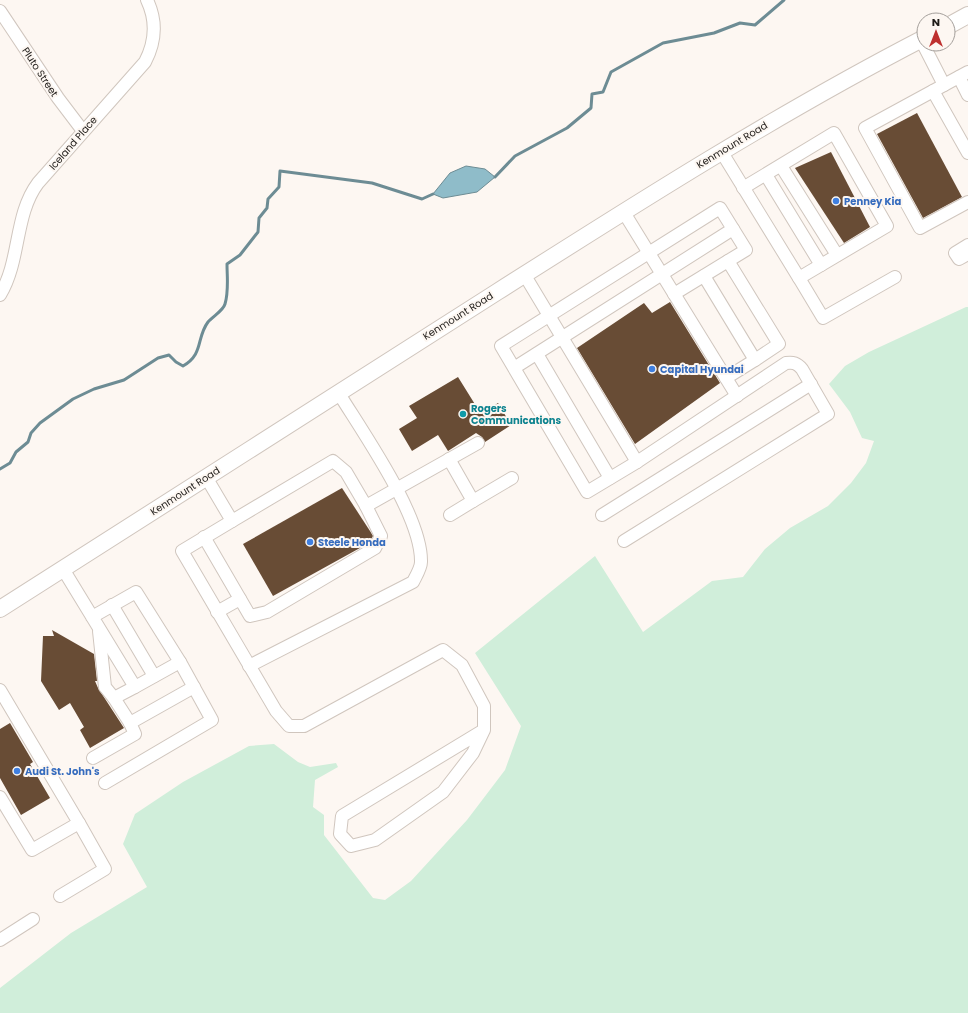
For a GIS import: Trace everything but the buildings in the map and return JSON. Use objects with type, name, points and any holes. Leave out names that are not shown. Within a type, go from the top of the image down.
[{"type":"main road","points":[[956,22],[968,15]]},
{"type":"main road","name":"Kenmount Road","points":[[0,609],[623,211],[800,105],[916,42]]},
{"type":"street","name":"Iceland Place","points":[[0,295],[10,273],[29,196],[38,183],[83,131],[145,62],[150,52],[155,30],[147,0]]},
{"type":"street","name":"Pluto Street","points":[[0,11],[58,98],[83,131]]},
{"type":"street","points":[[928,52],[944,85]]},
{"type":"street","points":[[968,96],[963,75],[865,128],[920,228],[968,202]]},
{"type":"street","points":[[933,91],[968,153]]},
{"type":"street","points":[[743,188],[834,133],[887,226],[799,278]]},
{"type":"street","points":[[721,151],[823,318],[895,277]]},
{"type":"street","points":[[780,166],[837,255]]},
{"type":"street","points":[[766,175],[821,265]]},
{"type":"street","points":[[624,541],[828,414],[799,365],[792,362],[786,363],[636,462],[587,492],[501,346],[720,208],[746,250],[674,294]]},
{"type":"street","points":[[623,211],[737,396]]},
{"type":"street","points":[[514,368],[563,339],[733,229]]},
{"type":"street","points":[[968,245],[955,253],[959,259],[968,254]]},
{"type":"street","points":[[726,378],[779,344],[728,261]]},
{"type":"street","points":[[524,274],[636,462]]},
{"type":"street","points":[[704,276],[755,360]]},
{"type":"street","points":[[537,354],[610,478]]},
{"type":"street","points":[[602,515],[811,384]]},
{"type":"street","points":[[249,666],[413,582],[421,564],[420,544],[404,504],[338,392]]},
{"type":"street","points":[[366,506],[478,443]]},
{"type":"street","points":[[449,459],[473,501]]},
{"type":"street","points":[[204,537],[250,616],[267,612],[375,548],[381,536],[366,506],[346,472],[333,461],[204,537],[182,552],[276,712],[289,726],[304,726],[443,650],[462,665],[484,706],[484,730],[473,753],[443,792],[419,811],[375,840],[351,846],[340,834],[342,816],[484,730]]},
{"type":"street","points":[[206,477],[232,521]]},
{"type":"street","points":[[450,515],[512,478]]},
{"type":"street","points":[[63,569],[135,687]]},
{"type":"street","points":[[92,617],[136,592],[180,662],[212,720],[104,783]]},
{"type":"street","points":[[217,612],[240,599]]},
{"type":"street","points":[[112,605],[154,676]]},
{"type":"street","points":[[93,758],[135,734],[130,723],[114,698],[105,688],[99,628]]},
{"type":"street","points":[[114,698],[180,662]]},
{"type":"street","points":[[130,723],[194,687]]},
{"type":"street","points":[[0,690],[4,708],[31,741],[105,869],[60,896]]},
{"type":"street","points":[[0,797],[32,850],[79,823]]},
{"type":"street","points":[[0,940],[33,919]]},
{"type":"green space","points":[[968,307],[968,1013],[0,1013],[0,988],[71,933],[147,887],[123,844],[135,814],[183,782],[249,746],[274,744],[298,762],[310,767],[336,763],[338,767],[315,780],[313,807],[324,815],[324,835],[373,898],[385,900],[411,881],[467,820],[505,770],[521,726],[475,653],[595,556],[643,632],[712,581],[743,577],[765,549],[790,528],[828,506],[851,483],[866,463],[874,441],[862,438],[850,412],[829,384],[845,366],[869,352]]},
{"type":"water","points":[[466,166],[485,169],[495,177],[477,192],[443,198],[433,194],[450,173]]},
{"type":"waterway","points":[[495,177],[515,156],[567,128],[591,108],[592,94],[603,92],[611,72],[663,43],[714,33],[740,23],[755,25],[784,0]]},
{"type":"waterway","points":[[0,469],[10,463],[16,452],[28,442],[31,433],[40,423],[73,399],[94,389],[124,380],[158,358],[169,355],[183,366],[190,361],[197,351],[204,328],[225,304],[227,289],[227,264],[240,255],[258,232],[259,218],[267,208],[268,199],[279,187],[280,171],[372,183],[422,199],[433,194]]},
{"type":"place","name":"Penney Kia","points":[[836,201]]},
{"type":"place","name":"Capital Hyundai","points":[[652,369]]},
{"type":"place","name":"Rogers Communications","points":[[463,414]]},
{"type":"place","name":"Steele Honda","points":[[310,542]]},
{"type":"place","name":"Audi St. John's","points":[[17,771]]}]
